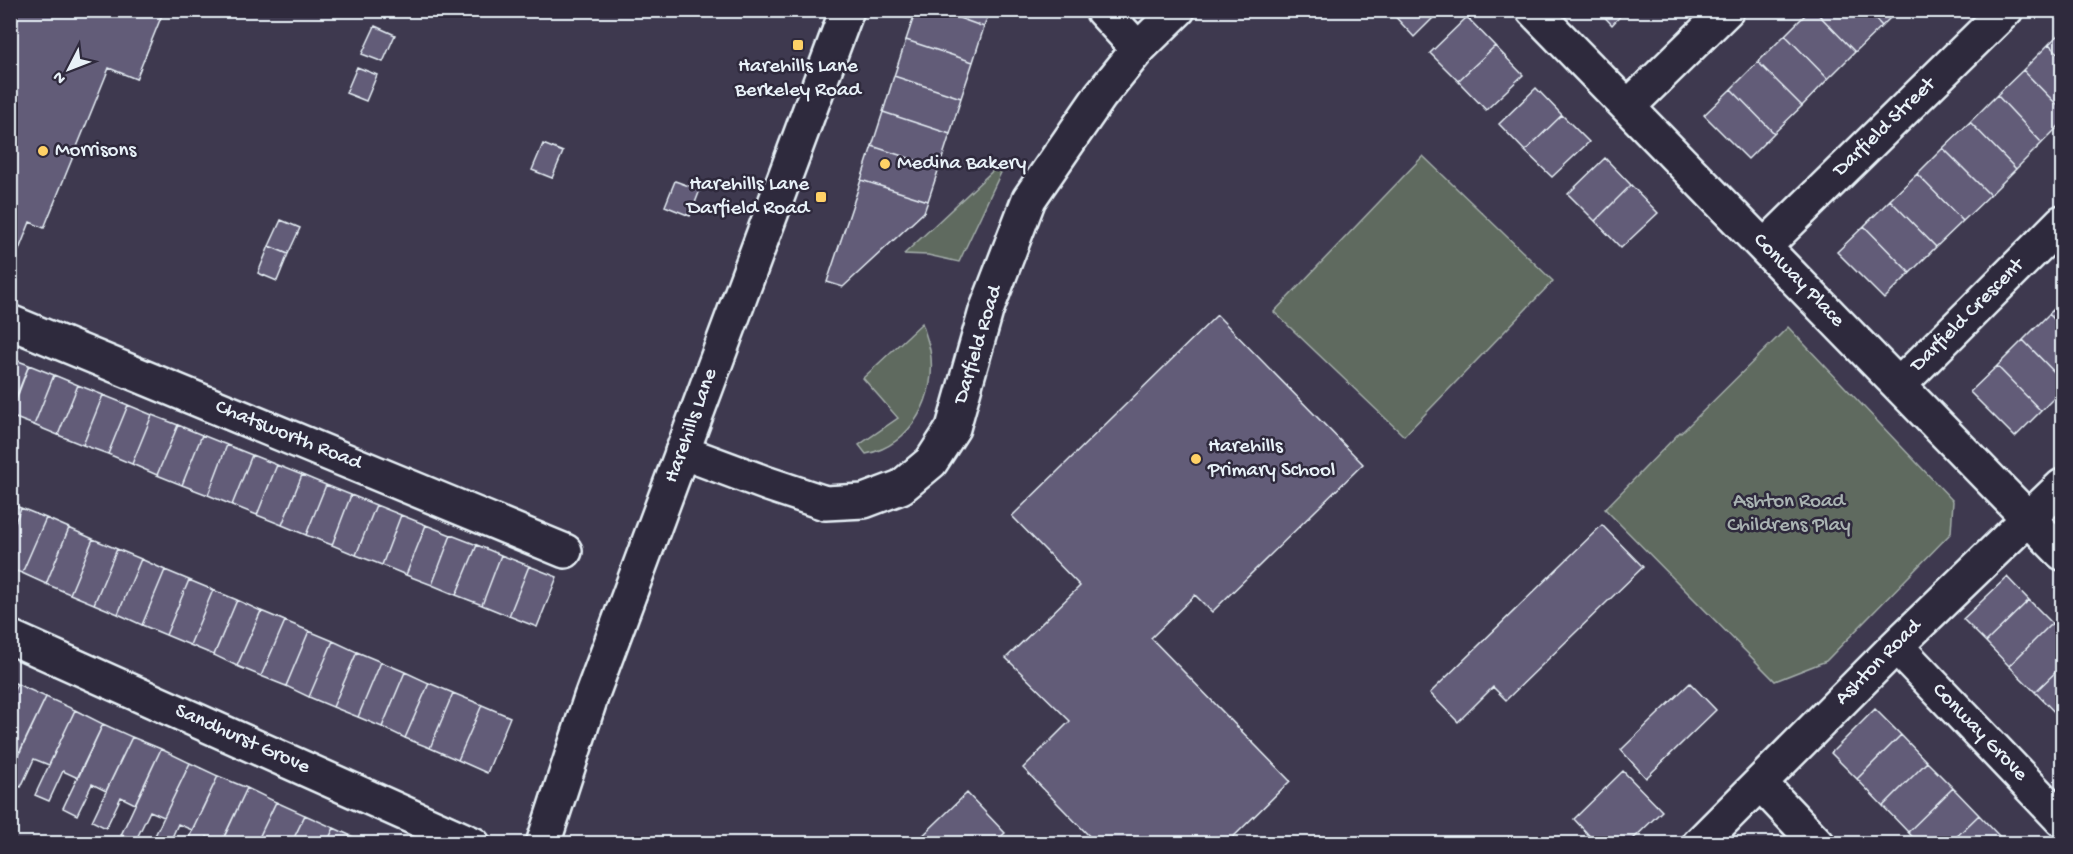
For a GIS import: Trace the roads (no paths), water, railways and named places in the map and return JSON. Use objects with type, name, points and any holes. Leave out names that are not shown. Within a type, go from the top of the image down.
[{"type":"street","name":"Harehills Lane","points":[[543,843],[591,697],[847,10]]},
{"type":"street","points":[[1102,10],[1138,49]]},
{"type":"street","name":"Darfield Road","points":[[682,452],[825,503],[864,501],[901,487],[932,462],[953,428],[965,393],[975,347],[986,312],[1029,199],[1100,96],[1138,49],[1178,10]]},
{"type":"street","name":"Conway Place","points":[[1533,10],[2062,553]]},
{"type":"street","points":[[1628,107],[1727,10]]},
{"type":"street","name":"Darfield Street","points":[[1765,246],[2006,10]]},
{"type":"street","name":"Darfield Crescent","points":[[1899,385],[2062,222]]},
{"type":"street","name":"Chatsworth Road","points":[[10,322],[565,550]]},
{"type":"street","name":"Ashton Road","points":[[1699,843],[1896,646],[2062,486]]},
{"type":"street","name":"Sandhurst Grove","points":[[10,638],[473,843]]},
{"type":"street","name":"Conway Grove","points":[[1896,646],[2062,820]]},
{"type":"street","points":[[1760,783],[1818,843]]},
{"type":"place","name":"Harehills Lane Berkeley Road","points":[[798,45]]},
{"type":"place","name":"Morrisons","points":[[43,151]]},
{"type":"place","name":"Medina Bakery","points":[[885,164]]},
{"type":"place","name":"Harehills Lane Darfield Road","points":[[821,197]]},
{"type":"place","name":"Harehills Primary School","points":[[1196,459]]},
{"type":"park label","name":"Ashton Road Childrens Play","points":[[1789,514]]}]
